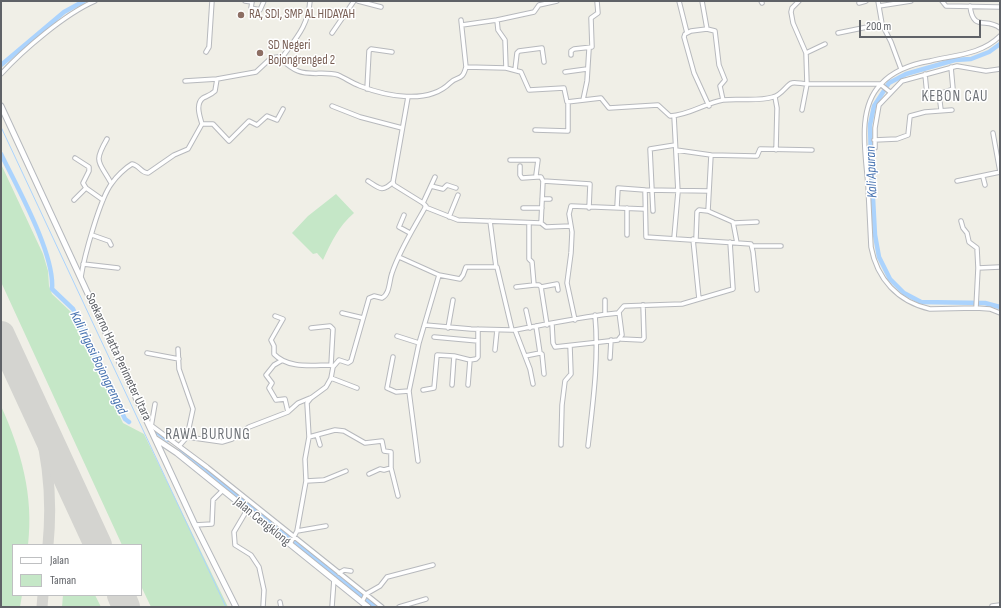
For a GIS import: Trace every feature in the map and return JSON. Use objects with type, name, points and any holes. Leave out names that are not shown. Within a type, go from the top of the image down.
[{"type":"main road","name":"Soekarno Hatta Perimeter Utara","points":[[1,106],[151,426],[155,438],[195,525],[236,607]]},
{"type":"main road","name":"Jalan Cengklong","points":[[155,438],[213,477],[223,490],[368,607]]},
{"type":"street","points":[[1,74],[28,47],[82,7],[95,1]]},
{"type":"street","points":[[206,52],[209,47],[212,1]]},
{"type":"street","points":[[246,1],[252,2],[251,8],[257,11],[260,10],[264,1]]},
{"type":"street","points":[[281,59],[306,24],[310,1]]},
{"type":"street","points":[[332,33],[354,1]]},
{"type":"street","points":[[358,1],[381,7]]},
{"type":"street","points":[[185,81],[217,79],[256,72],[272,58],[278,57],[300,72],[330,73],[367,89],[408,97],[437,93],[464,75],[466,67],[462,23],[497,20],[534,12],[539,5],[557,1]]},
{"type":"street","points":[[584,100],[588,49],[592,46],[591,18],[598,13],[597,1]]},
{"type":"street","points":[[679,1],[687,33],[684,37],[691,62],[708,106]]},
{"type":"street","points":[[702,1],[707,29]]},
{"type":"street","points":[[799,1],[792,8],[791,12],[793,23],[806,53],[807,84],[802,110]]},
{"type":"street","points":[[859,3],[866,1]]},
{"type":"street","points":[[878,1],[882,24],[891,42],[901,69]]},
{"type":"street","points":[[879,6],[911,1]]},
{"type":"street","points":[[942,1],[945,6],[1000,7]]},
{"type":"street","points":[[951,1],[951,6]]},
{"type":"street","points":[[970,6],[971,16],[974,20],[996,24],[1000,28]]},
{"type":"street","points":[[497,20],[498,30],[505,40],[506,68]]},
{"type":"street","points":[[838,33],[882,24]]},
{"type":"street","points":[[687,33],[707,29],[715,31],[720,65],[725,80],[720,86],[723,100]]},
{"type":"street","points":[[1000,36],[986,47],[974,52],[929,61],[901,69],[881,86],[869,108],[865,137],[871,247],[874,261],[887,284],[897,295],[914,305],[930,309],[976,307],[990,309],[1000,313]]},
{"type":"street","points":[[806,53],[825,44]]},
{"type":"street","points":[[515,70],[517,53],[519,51],[542,48],[544,62]]},
{"type":"street","points":[[367,89],[369,51],[371,49],[392,52]]},
{"type":"street","points":[[571,55],[571,51],[574,49],[588,49]]},
{"type":"street","points":[[875,148],[874,140],[879,105],[889,91],[902,81],[951,67],[961,66],[986,71],[1000,69]]},
{"type":"street","points":[[466,67],[506,68],[521,72],[524,84],[529,90],[564,88],[566,100],[568,102],[568,131],[535,130]]},
{"type":"street","points":[[941,110],[939,94],[953,89],[951,67]]},
{"type":"street","points":[[565,72],[587,70]]},
{"type":"street","points":[[925,74],[927,95]]},
{"type":"street","points":[[81,277],[83,264],[103,200],[112,183],[132,164],[136,165],[144,173],[148,173],[174,155],[188,149],[202,124],[199,109],[200,103],[202,99],[215,91],[217,79]]},
{"type":"street","points":[[568,102],[601,98],[609,108],[658,105],[668,115],[674,116],[688,113],[723,100],[768,99],[784,92],[789,84],[881,86],[889,91]]},
{"type":"street","points":[[775,96],[777,108],[776,150]]},
{"type":"street","points":[[368,181],[383,189],[387,188],[393,182],[408,97]]},
{"type":"street","points":[[332,106],[360,117],[402,128]]},
{"type":"street","points":[[202,124],[213,124],[229,141],[249,121],[257,125],[267,116],[277,120],[283,109]]},
{"type":"street","points":[[874,140],[906,136],[908,134],[910,116],[941,110],[952,110]]},
{"type":"street","points":[[674,116],[678,192],[674,238]]},
{"type":"street","points":[[957,181],[983,177],[1000,172],[993,133]]},
{"type":"street","points":[[107,139],[98,158],[99,163],[112,183]]},
{"type":"street","points":[[653,211],[650,149],[676,145]]},
{"type":"street","points":[[676,150],[711,155],[757,156],[760,149],[812,150]]},
{"type":"street","points":[[708,211],[711,155]]},
{"type":"street","points":[[75,158],[90,169],[83,183],[86,188],[103,200]]},
{"type":"street","points":[[510,160],[538,160],[537,177]]},
{"type":"street","points":[[520,166],[520,175],[522,178],[541,177],[543,181],[541,223]]},
{"type":"street","points":[[423,203],[435,177]]},
{"type":"street","points":[[983,177],[985,185]]},
{"type":"street","points":[[543,181],[590,184],[589,208]]},
{"type":"street","points":[[393,182],[394,185],[423,203],[425,207],[449,217],[468,221],[541,223],[546,227],[571,226]]},
{"type":"street","points":[[431,186],[443,189],[447,185],[456,188]]},
{"type":"street","points":[[74,200],[86,188]]},
{"type":"street","points":[[617,207],[618,188],[678,192],[709,191]]},
{"type":"street","points":[[645,190],[644,209],[646,237],[730,242],[750,244],[752,246],[781,246]]},
{"type":"street","points":[[449,217],[458,196]]},
{"type":"street","points":[[542,199],[550,198]]},
{"type":"street","points":[[575,320],[567,283],[571,252],[571,226],[569,214],[571,206],[610,209],[617,207],[644,209]]},
{"type":"street","points":[[275,316],[283,318],[271,340],[274,346],[274,354],[281,361],[297,364],[332,366],[339,360],[348,363],[351,361],[369,298],[374,296],[382,298],[386,295],[399,257],[410,233],[425,207]]},
{"type":"street","points":[[523,208],[542,208]]},
{"type":"street","points":[[627,208],[627,234]]},
{"type":"street","points":[[698,299],[694,239],[699,210],[708,211],[734,223],[757,222]]},
{"type":"street","points":[[404,215],[399,227],[410,233]]},
{"type":"street","points":[[490,221],[496,267],[499,269],[513,330],[530,369],[533,384]]},
{"type":"street","points":[[960,221],[963,228],[968,232],[969,242],[976,246],[978,293],[976,307]]},
{"type":"street","points":[[529,223],[529,255],[532,262],[534,285]]},
{"type":"street","points":[[734,223],[737,243]]},
{"type":"street","points":[[92,236],[109,241],[111,245]]},
{"type":"street","points":[[425,325],[448,328],[513,330],[619,312],[624,306],[682,304],[734,289],[730,242]]},
{"type":"street","points":[[752,246],[757,290]]},
{"type":"street","points":[[399,257],[439,275],[460,279],[463,276],[466,267],[496,267]]},
{"type":"street","points":[[83,264],[118,268]]},
{"type":"street","points":[[978,268],[1000,267]]},
{"type":"street","points":[[418,460],[410,391],[419,343],[439,275]]},
{"type":"street","points":[[516,287],[534,285],[541,288],[557,284],[558,290]]},
{"type":"street","points":[[541,288],[547,325]]},
{"type":"street","points":[[448,328],[453,300]]},
{"type":"street","points":[[605,300],[606,314]]},
{"type":"street","points":[[552,324],[554,346],[557,348],[620,339],[642,340],[644,338],[643,306]]},
{"type":"street","points":[[526,310],[530,328]]},
{"type":"street","points":[[342,312],[363,318]]},
{"type":"street","points":[[619,312],[622,335],[620,339]]},
{"type":"street","points":[[588,446],[596,381],[597,342],[595,315]]},
{"type":"street","points":[[291,544],[297,531],[306,481],[305,459],[309,437],[307,403],[326,386],[331,378],[333,329],[330,326],[311,328]]},
{"type":"street","points":[[536,326],[540,353],[542,354],[544,374]]},
{"type":"street","points":[[423,390],[434,388],[437,355],[454,356],[470,360],[476,359],[478,356],[478,329]]},
{"type":"street","points":[[495,350],[497,330]]},
{"type":"street","points":[[397,336],[419,343]]},
{"type":"street","points":[[434,337],[478,341]]},
{"type":"street","points":[[610,358],[611,340]]},
{"type":"street","points":[[562,445],[564,387],[566,378],[571,374],[570,346]]},
{"type":"street","points":[[178,349],[179,369],[193,409],[187,437],[180,445]]},
{"type":"street","points":[[147,353],[179,359]]},
{"type":"street","points":[[525,356],[540,353]]},
{"type":"street","points":[[452,385],[454,356]]},
{"type":"street","points":[[393,357],[387,388],[394,391],[410,391]]},
{"type":"street","points":[[468,385],[470,360]]},
{"type":"street","points":[[281,361],[274,365],[266,375],[272,383],[269,388],[276,400],[285,399],[288,412]]},
{"type":"street","points":[[331,378],[357,388]]},
{"type":"street","points":[[187,437],[222,442],[232,439],[249,427],[288,412],[298,403],[311,398]]},
{"type":"street","points":[[155,404],[151,426],[180,445],[213,477],[295,538],[382,607]]},
{"type":"street","points":[[309,437],[335,430],[344,431],[365,443],[382,441],[384,451],[391,452],[391,468],[398,496]]},
{"type":"street","points":[[317,434],[320,445]]},
{"type":"street","points":[[369,474],[380,469],[384,470],[391,468]]},
{"type":"street","points":[[306,481],[324,480],[346,471]]},
{"type":"street","points":[[195,525],[212,524],[214,500],[223,490]]},
{"type":"street","points":[[247,510],[234,532],[235,545],[251,555],[259,567],[264,590],[263,607]]},
{"type":"street","points":[[297,531],[326,526]]},
{"type":"street","points":[[363,602],[365,595],[380,586],[387,577],[433,565]]},
{"type":"street","points":[[339,573],[344,570],[350,571]]},
{"type":"street","points":[[332,607],[334,579]]},
{"type":"street","points":[[399,607],[426,598]]},
{"type":"street","points":[[280,602],[281,607]]},
{"type":"street","points":[[992,606],[1000,604]]},
{"type":"green space","points":[[1,164],[43,254],[52,294],[71,312],[123,423],[144,434],[228,607],[151,607],[142,588],[142,544],[122,544],[1,282]]},
{"type":"green space","points":[[336,194],[354,213],[348,218],[340,229],[323,260],[317,253],[313,254],[292,233],[308,216]]},
{"type":"green space","points":[[1,406],[20,456],[27,491],[29,527],[28,544],[12,544],[12,596],[22,596],[20,607],[1,607]]},
{"type":"green space","points":[[63,596],[96,596],[101,607],[62,607]]},
{"type":"waterway","name":"Kali Apuran","points":[[1,65],[64,12],[84,1]]},
{"type":"waterway","name":"Kali Apuran","points":[[1000,44],[989,52],[971,59],[955,60],[906,74],[889,83],[874,106],[870,125],[875,235],[879,257],[890,279],[904,293],[921,302],[985,303],[1000,307]]},
{"type":"waterway","points":[[1,127],[226,607]]},
{"type":"waterway","name":"Kali Irigasi Bojongrenged","points":[[1,154],[34,221],[48,258],[52,289],[73,309],[125,419],[129,422]]},
{"type":"waterway","name":"Kali Irigasi Bojongrenged","points":[[158,433],[168,440]]},
{"type":"waterway","name":"Kali Irigasi Bojongrenged","points":[[181,449],[375,607]]},
{"type":"taxiway","points":[[29,395],[40,432],[47,469],[50,506],[48,544]]},
{"type":"taxiway","points":[[42,607],[43,596]]},
{"type":"runway","points":[[1,335],[98,544]]},
{"type":"runway","points":[[121,596],[126,607]]},
{"type":"place","name":"RA, SDI, SMP AL HIDAYAH","points":[[241,15]]},
{"type":"place","name":"SD Negeri Bojongrenged 2","points":[[260,53]]},
{"type":"district","name":"KEBON CAU","points":[[955,97]]},
{"type":"district","name":"RAWA BURUNG","points":[[208,435]]}]
